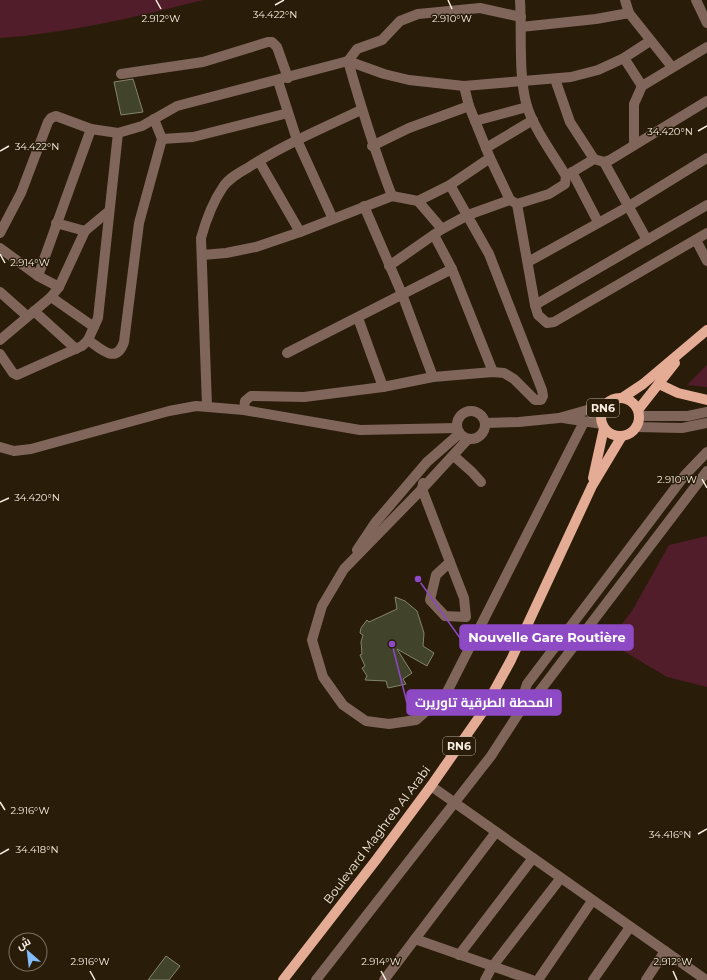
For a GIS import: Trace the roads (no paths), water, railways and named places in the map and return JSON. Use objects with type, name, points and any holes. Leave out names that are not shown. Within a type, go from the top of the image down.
[{"type":"main road","name":"RN6","points":[[687,347],[638,413],[636,427],[632,432],[622,436],[615,436],[603,426],[601,416],[605,405],[613,400],[622,398],[643,384],[707,330]]},
{"type":"main road","points":[[659,384],[678,393],[707,400]]},
{"type":"main road","name":"RN6","points":[[622,398],[632,402],[638,413]]},
{"type":"main road","name":"Boulevard Maghreb Al Arabi","points":[[592,486],[603,426]]},
{"type":"main road","name":"Boulevard Maghreb Al Arabi","points":[[283,980],[431,786],[467,735],[498,684],[592,486],[622,436]]},
{"type":"street","points":[[520,0],[523,82],[527,107],[533,120],[569,174],[598,222]]},
{"type":"street","points":[[625,0],[629,13],[672,67]]},
{"type":"street","points":[[696,0],[707,23]]},
{"type":"street","points":[[348,61],[357,49],[382,40],[400,21],[418,14],[480,8],[521,22],[596,19],[629,13]]},
{"type":"street","points":[[0,233],[21,193],[48,122],[51,118],[56,116],[91,129],[118,133],[142,126],[177,106],[278,81],[348,61],[384,74],[409,80],[464,86],[555,79],[585,74],[624,58],[650,41]]},
{"type":"street","points":[[121,74],[202,62],[272,42],[277,47],[288,78]]},
{"type":"street","points":[[634,145],[634,104],[642,86],[707,47]]},
{"type":"street","points":[[624,58],[642,86]]},
{"type":"street","points":[[348,61],[372,146],[392,196]]},
{"type":"street","points":[[555,79],[570,122],[594,159],[604,162],[648,240]]},
{"type":"street","points":[[278,81],[298,140],[333,219]]},
{"type":"street","points":[[464,86],[469,106],[490,158],[513,202],[528,262],[535,305],[541,320],[547,323],[554,322],[707,233]]},
{"type":"street","points":[[604,162],[707,101]]},
{"type":"street","points":[[372,146],[409,128],[469,106]]},
{"type":"street","points":[[475,121],[527,107]]},
{"type":"street","points":[[207,406],[201,238],[207,216],[223,186],[234,176],[259,160],[361,110]]},
{"type":"street","points":[[162,139],[193,137],[288,113]]},
{"type":"street","points":[[88,340],[110,354],[114,354],[122,348],[138,223],[162,139],[154,119]]},
{"type":"street","points":[[486,148],[533,120]]},
{"type":"street","points":[[38,276],[91,129]]},
{"type":"street","points":[[0,354],[13,373],[17,375],[76,349],[88,340],[100,312],[118,133]]},
{"type":"street","points":[[202,255],[243,250],[300,232],[392,196],[418,201],[450,184],[490,158]]},
{"type":"street","points":[[528,262],[629,206],[707,158]]},
{"type":"street","points":[[389,266],[438,232],[468,215],[513,202],[539,198],[561,188],[565,184],[569,174],[594,159]]},
{"type":"street","points":[[259,160],[300,232]]},
{"type":"street","points":[[244,410],[244,401],[251,396],[304,397],[383,386],[433,377],[493,372],[504,374],[514,379],[535,400],[541,400],[543,396],[542,390],[500,280],[468,215],[450,184]]},
{"type":"street","points":[[418,201],[438,232],[493,372]]},
{"type":"street","points":[[364,206],[402,294],[433,377]]},
{"type":"street","points":[[535,305],[707,206]]},
{"type":"street","points":[[0,340],[51,298],[59,287],[85,231],[110,211]]},
{"type":"street","points":[[56,223],[85,231]]},
{"type":"street","points":[[696,240],[707,261]]},
{"type":"street","points":[[0,248],[38,276],[59,287]]},
{"type":"street","points":[[287,353],[452,269]]},
{"type":"street","points":[[0,292],[31,313],[76,349]]},
{"type":"street","points":[[51,298],[94,327]]},
{"type":"street","points":[[358,318],[383,386]]},
{"type":"street","points":[[486,423],[519,422],[559,418],[605,405]]},
{"type":"street","points":[[0,447],[14,451],[31,449],[170,411],[196,406],[244,410],[360,430],[461,434],[478,437],[485,429],[486,423],[482,415],[473,410],[464,412],[458,419],[461,434],[454,456],[344,570]]},
{"type":"street","points":[[638,413],[688,416],[707,412]]},
{"type":"street","points":[[559,418],[603,426]]},
{"type":"street","points":[[461,434],[427,462],[375,523],[322,606],[312,640],[323,677],[343,706],[366,721],[389,724],[416,720],[446,694],[584,422]]},
{"type":"street","points":[[636,427],[682,428],[707,424]]},
{"type":"street","points":[[524,705],[524,693],[527,684],[685,475],[707,452]]},
{"type":"street","points":[[454,456],[481,482]]},
{"type":"street","points":[[427,462],[422,489],[464,598],[466,617],[445,616],[430,600],[436,575],[450,562]]},
{"type":"street","points":[[316,980],[491,756],[524,705],[540,692],[707,471]]},
{"type":"street","points":[[431,786],[533,858],[560,879],[706,980]]},
{"type":"street","points":[[397,980],[385,978],[496,832]]},
{"type":"street","points":[[459,955],[533,858]]},
{"type":"street","points":[[485,980],[492,967],[560,879]]},
{"type":"street","points":[[538,980],[592,901]]},
{"type":"street","points":[[593,980],[630,927]]},
{"type":"street","points":[[415,939],[532,980]]},
{"type":"street","points":[[646,980],[665,951]]},
{"type":"place","name":"Nouvelle Gare Routière","points":[[418,579]]},
{"type":"place","name":"المحطة الطرقية تاوريرت","points":[[392,644]]}]
